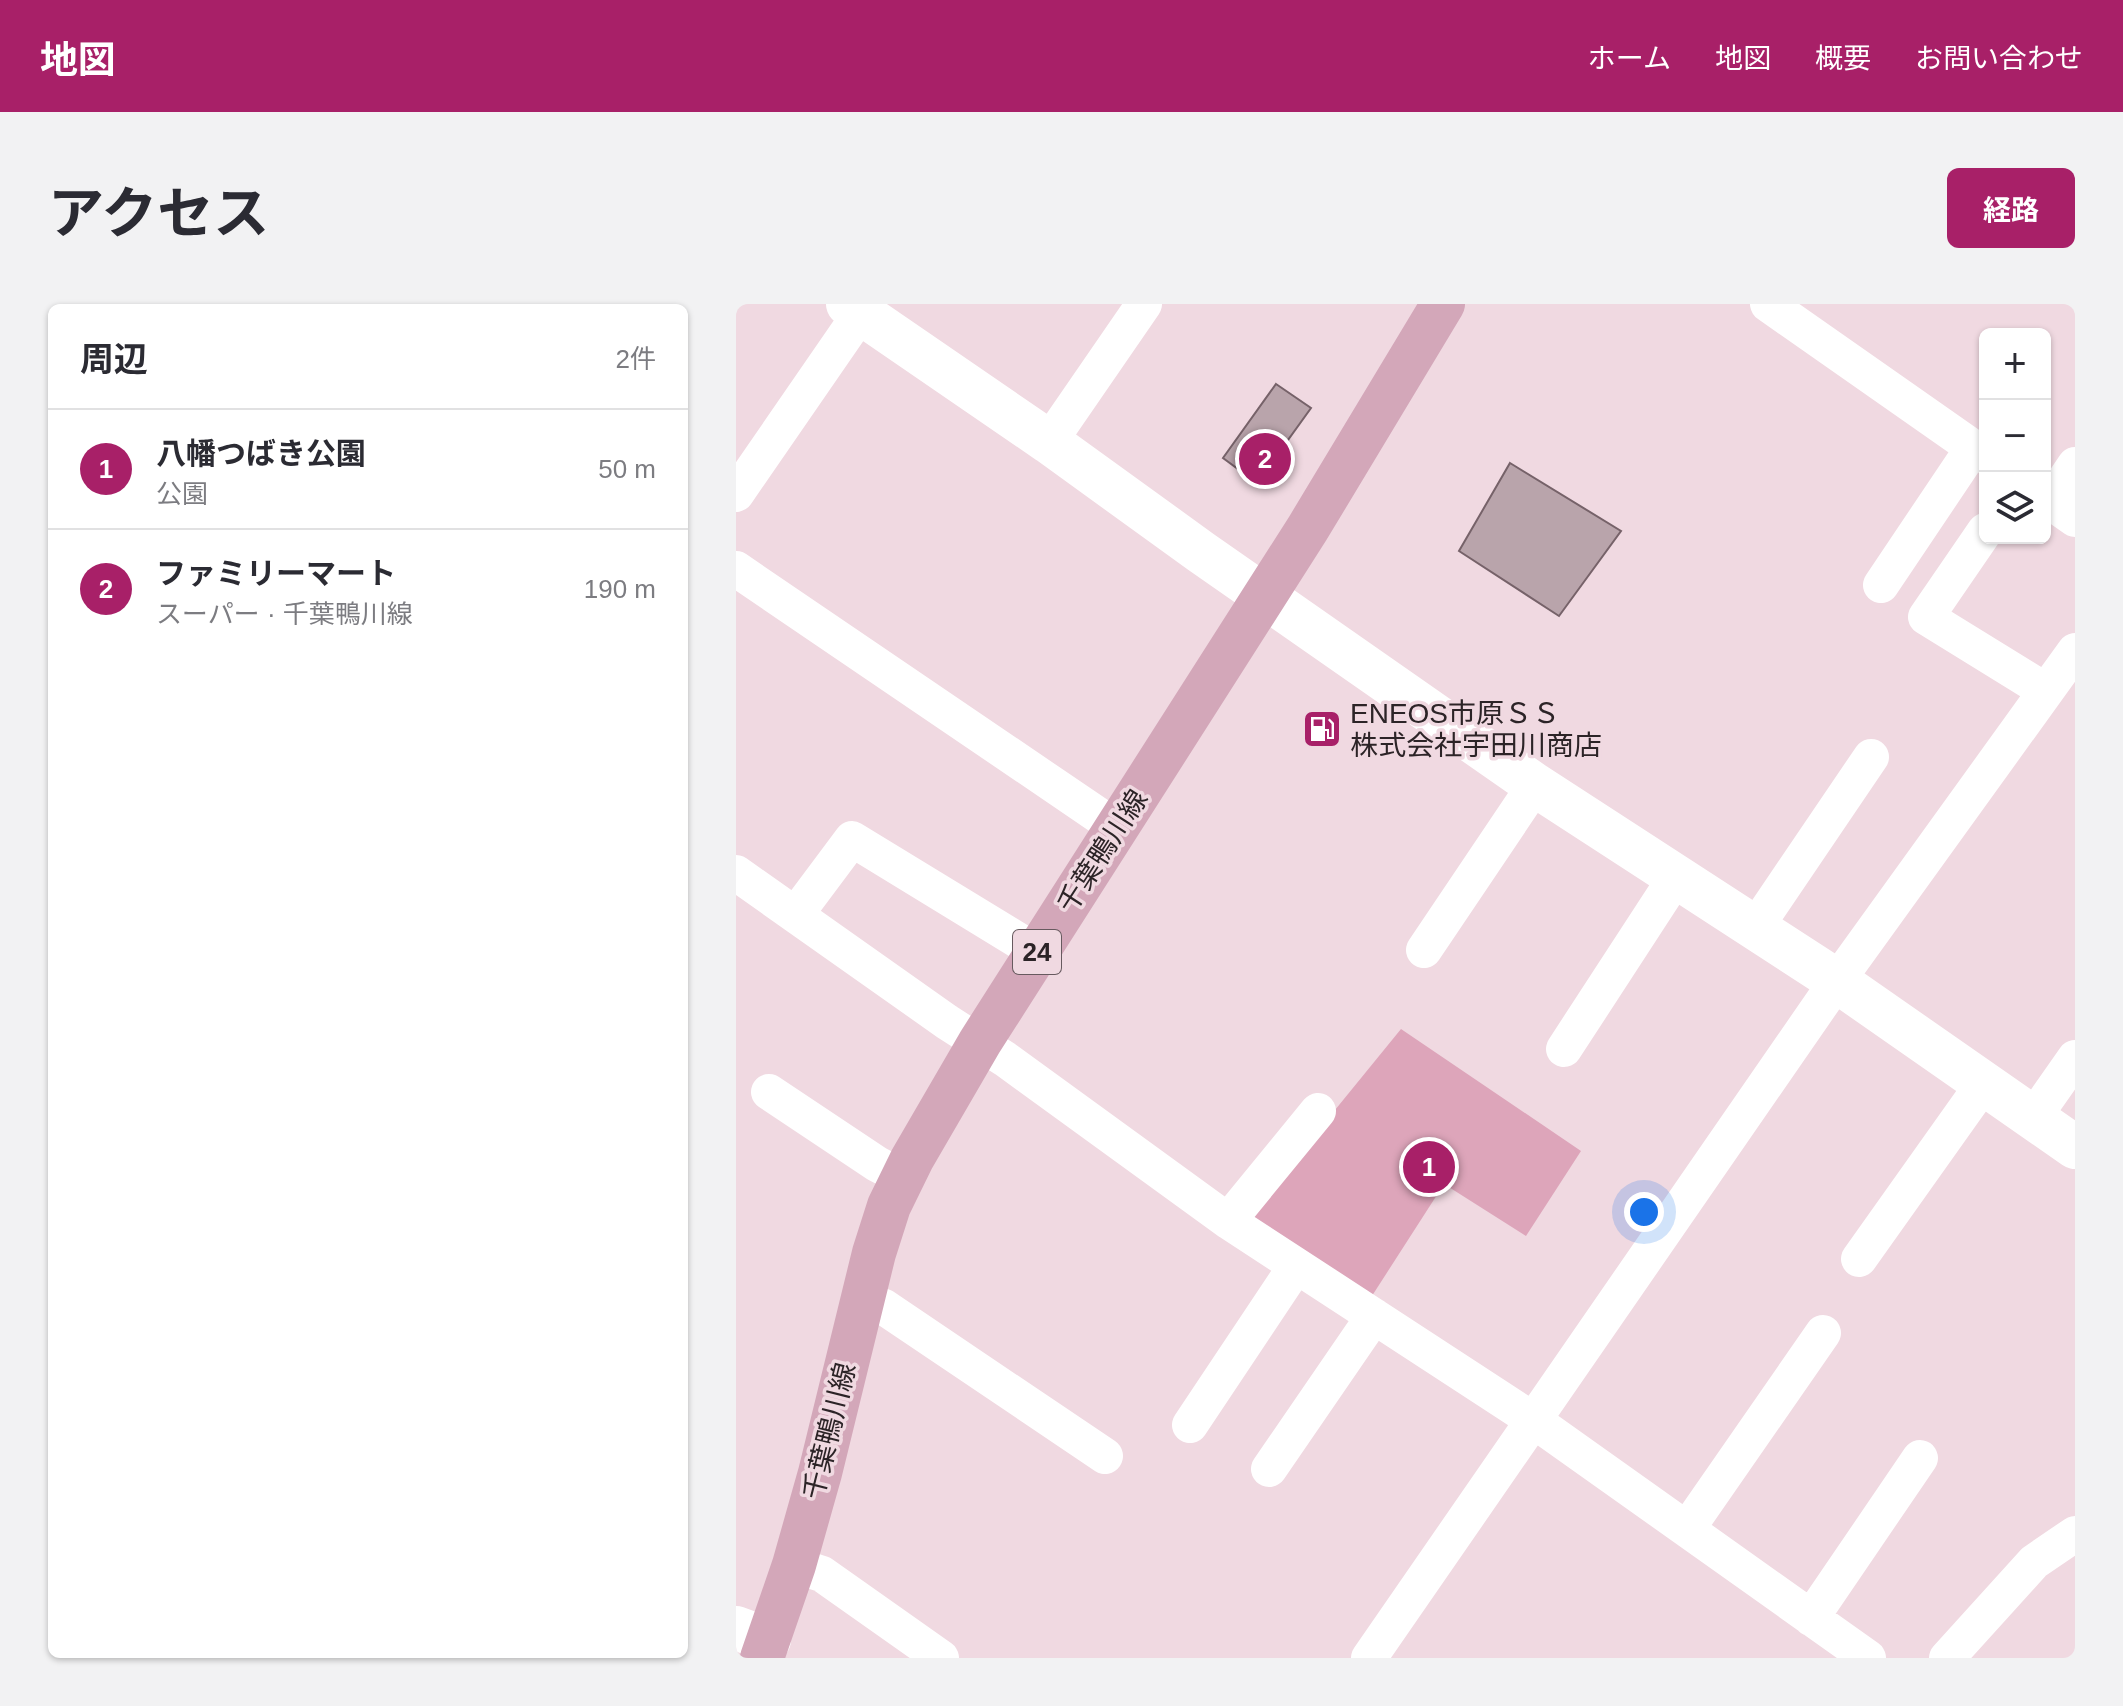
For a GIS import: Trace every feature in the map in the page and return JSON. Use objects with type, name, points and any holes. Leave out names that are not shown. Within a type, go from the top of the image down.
[{"type":"main road","name":"千葉鴨川線","points":[[756,1642],[794,1565],[881,1230],[912,1159],[980,1042],[1308,528],[1443,304]]},
{"type":"street","points":[[1049,442],[1144,304]]},
{"type":"street","points":[[1768,304],[1979,452],[1881,585]]},
{"type":"street","points":[[736,494],[858,307],[1535,785],[1837,981],[2075,1147]]},
{"type":"street","points":[[2057,507],[2075,465]]},
{"type":"street","points":[[1979,540],[1926,617],[2046,691]]},
{"type":"street","points":[[736,569],[1117,828]]},
{"type":"street","points":[[1376,1656],[1533,1420],[1837,981],[2075,651]]},
{"type":"street","points":[[1755,928],[1871,757]]},
{"type":"street","points":[[1424,950],[1535,785]]},
{"type":"street","points":[[796,914],[852,839],[1037,952]]},
{"type":"street","points":[[1564,1049],[1676,877]]},
{"type":"street","points":[[738,879],[796,914],[947,1022],[980,1042],[1228,1221],[1533,1420],[1868,1658]]},
{"type":"street","points":[[2033,1118],[2075,1058]]},
{"type":"street","points":[[1859,1259],[1984,1083]]},
{"type":"street","points":[[769,1092],[877,1164],[904,1178]]},
{"type":"street","points":[[1228,1221],[1318,1111]]},
{"type":"street","points":[[1190,1425],[1296,1266]]},
{"type":"street","points":[[862,1298],[884,1307],[1105,1456]]},
{"type":"street","points":[[1269,1469],[1374,1316]]},
{"type":"street","points":[[1687,1529],[1823,1333]]},
{"type":"street","points":[[1811,1618],[1920,1458]]},
{"type":"street","points":[[1947,1658],[2034,1562],[2075,1534]]},
{"type":"street","points":[[794,1565],[822,1574],[941,1658]]},
{"type":"shaded area","points":[[1401,1029],[1581,1151],[1526,1236],[1444,1184],[1370,1299],[1247,1218]]},
{"type":"building","points":[[1276,384],[1311,408],[1257,483],[1223,458]]},
{"type":"building","points":[[1510,463],[1621,531],[1559,616],[1459,551]]},
{"type":"place","name":"ファミリーマート","points":[[1265,459]]},
{"type":"place","name":"ENEOS市原ＳＳ 株式会社宇田川商店","points":[[1322,729]]},
{"type":"place","name":"八幡つばき公園","points":[[1429,1167]]}]
